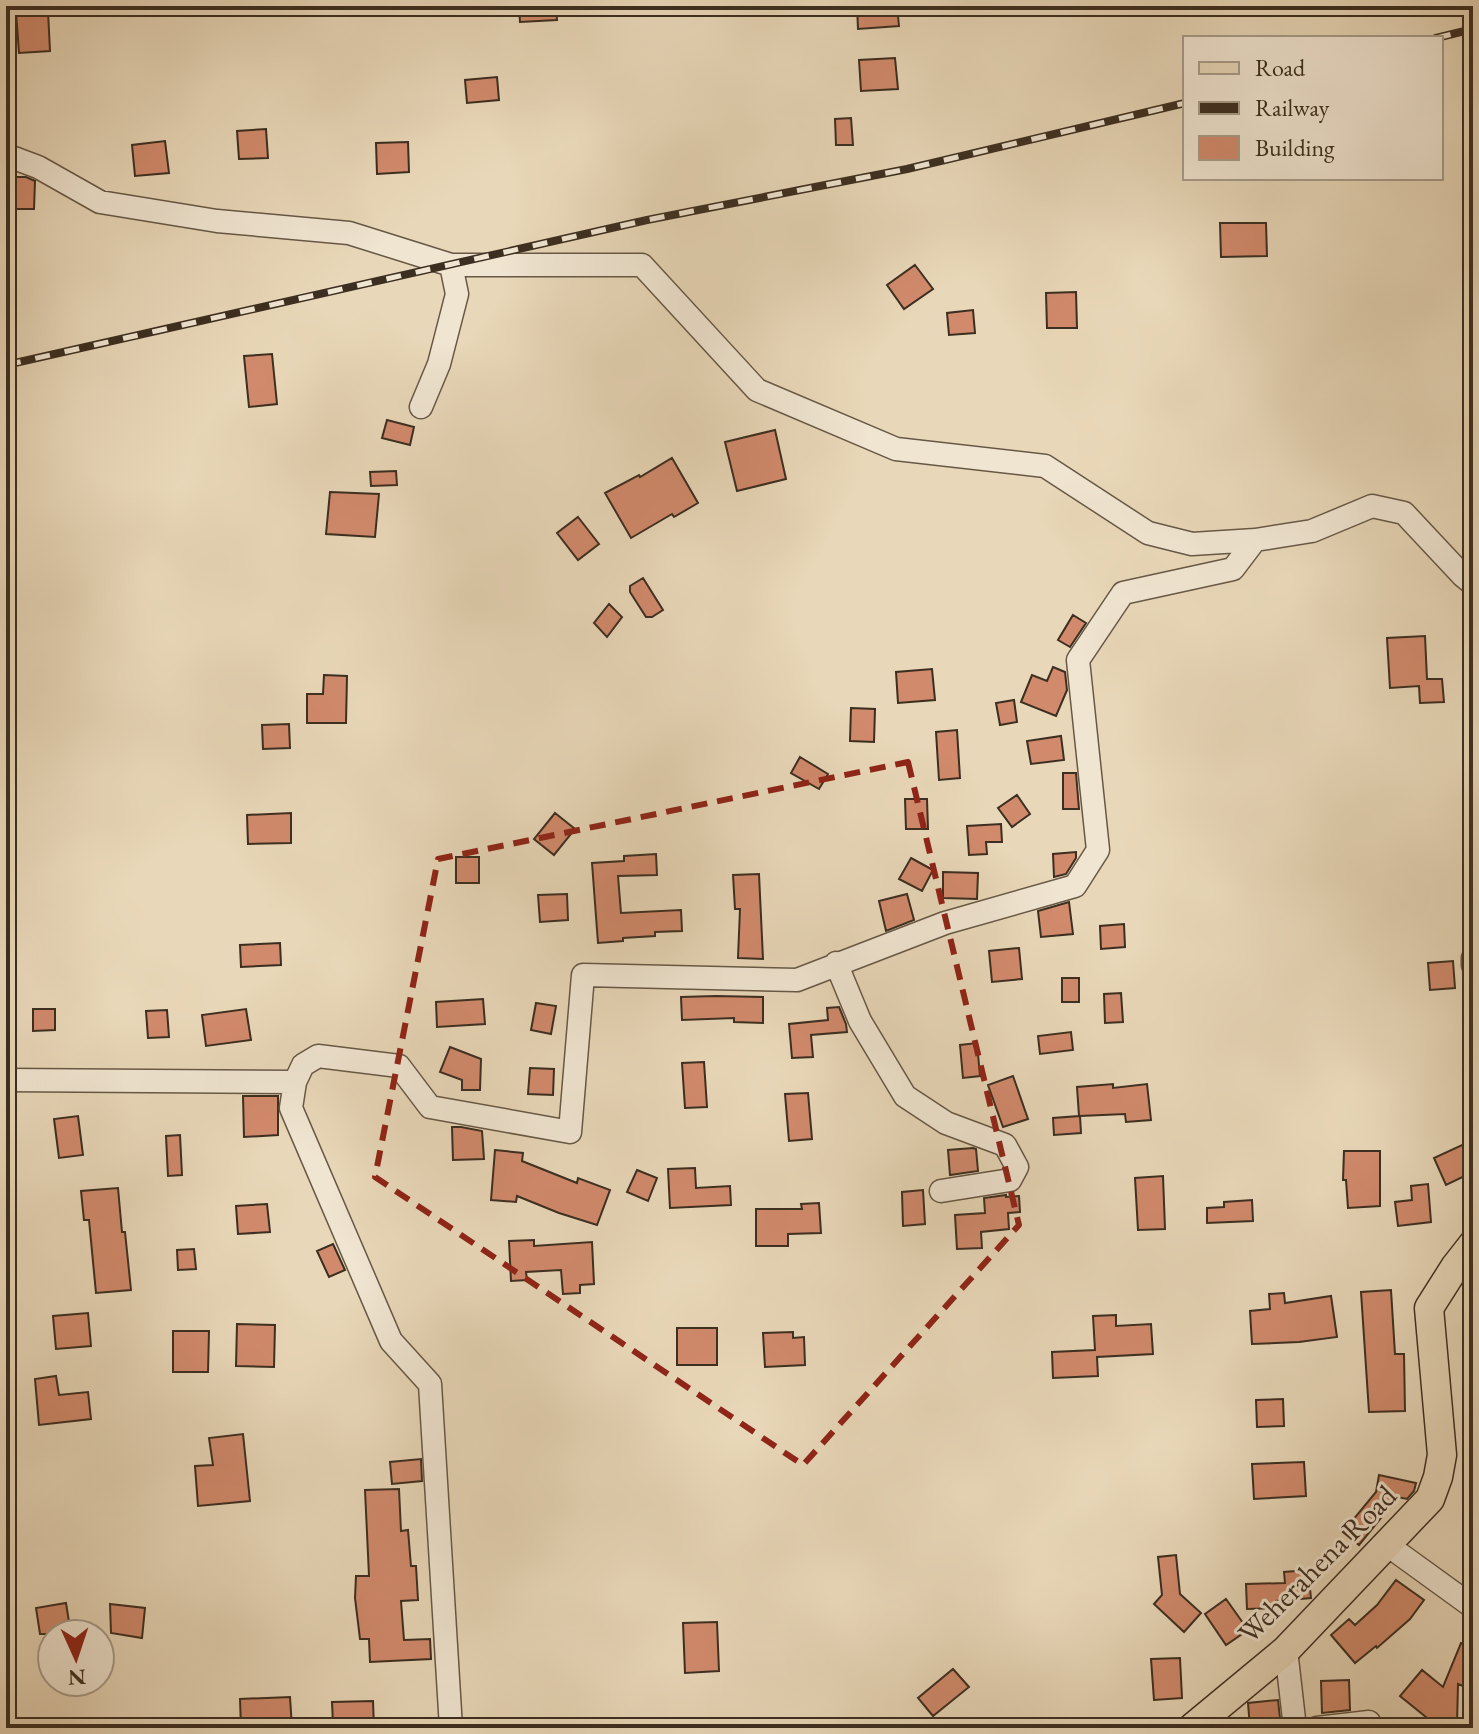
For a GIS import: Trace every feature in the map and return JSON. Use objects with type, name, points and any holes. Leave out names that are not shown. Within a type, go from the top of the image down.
[{"type":"main road","name":"Weherahena Road","points":[[1192,1728],[1286,1650],[1430,1499],[1442,1455],[1429,1308],[1473,1244]]},
{"type":"street","points":[[6,155],[38,167],[100,202],[217,221],[349,233],[451,265],[642,265],[757,390],[896,449],[1045,466],[1148,533],[1192,544],[1255,540],[1312,531],[1372,506],[1404,513],[1473,584]]},
{"type":"street","points":[[421,407],[439,364],[457,294],[451,265]]},
{"type":"street","points":[[451,1728],[430,1384],[391,1341],[291,1108],[295,1082],[303,1065],[318,1056],[399,1066],[430,1107],[570,1132],[583,975],[797,980],[945,923],[1075,886],[1098,850],[1078,660],[1123,593],[1233,569],[1255,540]]},
{"type":"street","points":[[1473,958],[1473,965]]},
{"type":"street","points":[[836,963],[860,1021],[905,1096],[946,1123],[1005,1145],[1017,1167],[1010,1180],[941,1191]]},
{"type":"street","points":[[6,1080],[295,1082]]},
{"type":"street","points":[[1386,1544],[1473,1607]]},
{"type":"street","points":[[1286,1650],[1295,1728]]},
{"type":"street","points":[[1317,1728],[1369,1722]]},
{"type":"highlighted area","points":[[908,762],[1019,1225],[803,1465],[375,1177],[438,859]]},
{"type":"building","points":[[519,6],[556,6],[557,20],[520,22]]},
{"type":"building","points":[[857,6],[897,6],[899,26],[858,29]]},
{"type":"building","points":[[48,11],[50,51],[19,53],[16,12]]},
{"type":"building","points":[[895,58],[898,89],[861,91],[859,60]]},
{"type":"building","points":[[497,77],[499,100],[467,103],[465,80]]},
{"type":"building","points":[[851,118],[853,145],[836,145],[835,119]]},
{"type":"building","points":[[266,129],[268,158],[239,159],[237,131]]},
{"type":"building","points":[[165,141],[169,173],[135,176],[132,145]]},
{"type":"building","points":[[408,142],[409,172],[377,174],[376,143]]},
{"type":"building","points":[[8,177],[26,177],[35,181],[34,209],[7,209]]},
{"type":"building","points":[[1220,223],[1266,223],[1267,256],[1221,257]]},
{"type":"building","points":[[915,265],[933,289],[904,309],[887,285]]},
{"type":"building","points":[[1076,292],[1077,328],[1047,328],[1046,293]]},
{"type":"building","points":[[973,310],[975,333],[949,335],[947,313]]},
{"type":"building","points":[[272,354],[277,404],[249,407],[244,356]]},
{"type":"building","points":[[387,420],[414,427],[410,445],[382,438]]},
{"type":"building","points":[[775,430],[786,479],[737,491],[725,442]]},
{"type":"building","points":[[672,458],[698,503],[631,538],[605,493]]},
{"type":"building","points":[[396,471],[397,485],[371,486],[370,472]]},
{"type":"building","points":[[330,492],[379,494],[375,537],[326,534]]},
{"type":"building","points":[[578,517],[599,544],[578,560],[557,533]]},
{"type":"building","points":[[643,578],[663,610],[652,617],[646,617],[630,592],[630,586]]},
{"type":"building","points":[[609,604],[622,617],[607,637],[594,623]]},
{"type":"building","points":[[1073,615],[1086,623],[1070,647],[1058,640]]},
{"type":"building","points":[[1425,636],[1427,679],[1442,679],[1444,702],[1420,703],[1419,686],[1390,688],[1387,638]]},
{"type":"building","points":[[1053,667],[1065,672],[1067,690],[1056,716],[1021,702],[1032,675],[1047,681]]},
{"type":"building","points":[[932,669],[935,700],[898,703],[896,672]]},
{"type":"building","points":[[324,675],[347,676],[346,723],[307,723],[307,694],[323,694]]},
{"type":"building","points":[[1014,700],[1017,722],[1000,725],[996,703]]},
{"type":"building","points":[[851,708],[875,709],[874,742],[850,741]]},
{"type":"building","points":[[289,724],[290,748],[263,749],[262,725]]},
{"type":"building","points":[[957,730],[960,778],[939,780],[936,732]]},
{"type":"building","points":[[1061,736],[1064,760],[1031,764],[1027,741]]},
{"type":"building","points":[[800,757],[828,774],[819,789],[791,773]]},
{"type":"building","points":[[1063,773],[1076,773],[1079,809],[1063,809]]},
{"type":"building","points":[[1017,795],[1030,814],[1012,827],[998,808]]},
{"type":"building","points":[[905,799],[927,799],[928,829],[906,829]]},
{"type":"building","points":[[291,813],[291,843],[248,844],[247,815]]},
{"type":"building","points":[[555,813],[575,829],[554,855],[534,839]]},
{"type":"building","points":[[1001,824],[1002,842],[986,842],[987,854],[969,855],[967,826]]},
{"type":"building","points":[[1076,852],[1076,858],[1066,874],[1054,877],[1053,854]]},
{"type":"building","points":[[656,854],[657,875],[618,876],[621,913],[681,910],[682,931],[655,932],[655,936],[598,943],[592,863],[624,861],[624,856]]},
{"type":"building","points":[[456,857],[479,857],[479,883],[456,883]]},
{"type":"building","points":[[911,858],[933,870],[922,891],[899,879]]},
{"type":"building","points":[[943,872],[978,873],[977,899],[943,898]]},
{"type":"building","points":[[759,874],[763,959],[738,958],[740,909],[735,909],[733,875]]},
{"type":"building","points":[[567,894],[568,920],[540,922],[538,895]]},
{"type":"building","points":[[907,894],[914,920],[886,931],[879,901]]},
{"type":"building","points":[[1069,902],[1073,934],[1041,937],[1038,911]]},
{"type":"building","points":[[1124,924],[1125,947],[1101,949],[1100,926]]},
{"type":"building","points":[[280,943],[281,965],[241,967],[240,945]]},
{"type":"building","points":[[1019,948],[1022,979],[992,982],[989,951]]},
{"type":"building","points":[[1453,961],[1455,988],[1430,990],[1428,963]]},
{"type":"building","points":[[1062,978],[1079,978],[1079,1002],[1062,1002]]},
{"type":"building","points":[[1121,993],[1123,1022],[1105,1023],[1104,994]]},
{"type":"building","points":[[681,997],[763,997],[763,1023],[734,1022],[734,1018],[682,1020]]},
{"type":"building","points":[[483,999],[485,1024],[437,1027],[436,1002]]},
{"type":"building","points":[[536,1003],[556,1006],[551,1034],[531,1030]]},
{"type":"building","points":[[839,1007],[847,1032],[811,1035],[813,1057],[792,1058],[789,1024],[828,1020],[827,1008]]},
{"type":"building","points":[[33,1009],[55,1009],[55,1030],[33,1031]]},
{"type":"building","points":[[246,1009],[251,1040],[206,1046],[202,1015]]},
{"type":"building","points":[[167,1010],[169,1037],[148,1038],[146,1011]]},
{"type":"building","points":[[1071,1032],[1073,1050],[1040,1054],[1038,1036]]},
{"type":"building","points":[[977,1043],[980,1076],[963,1078],[960,1045]]},
{"type":"building","points":[[450,1047],[481,1059],[480,1090],[462,1090],[462,1080],[440,1072]]},
{"type":"building","points":[[704,1062],[707,1107],[685,1108],[682,1063]]},
{"type":"building","points":[[530,1068],[554,1069],[553,1095],[528,1094]]},
{"type":"building","points":[[1013,1076],[1028,1119],[1003,1127],[988,1085]]},
{"type":"building","points":[[1113,1084],[1113,1088],[1147,1084],[1151,1120],[1126,1122],[1125,1114],[1080,1116],[1081,1133],[1054,1135],[1053,1118],[1079,1116],[1077,1087]]},
{"type":"building","points":[[808,1093],[812,1139],[789,1141],[785,1094]]},
{"type":"building","points":[[243,1096],[278,1096],[278,1135],[244,1137]]},
{"type":"building","points":[[78,1116],[83,1155],[59,1158],[54,1119]]},
{"type":"building","points":[[452,1127],[482,1131],[484,1159],[453,1160]]},
{"type":"building","points":[[180,1135],[182,1175],[168,1176],[166,1136]]},
{"type":"building","points":[[1473,1140],[1473,1172],[1446,1185],[1434,1158]]},
{"type":"building","points":[[976,1149],[978,1171],[950,1175],[948,1150]]},
{"type":"building","points":[[495,1150],[523,1153],[522,1161],[577,1183],[578,1178],[610,1190],[597,1225],[517,1196],[516,1202],[491,1200]]},
{"type":"building","points":[[1344,1151],[1380,1151],[1380,1206],[1348,1208],[1346,1180],[1343,1180]]},
{"type":"building","points":[[695,1168],[696,1188],[730,1186],[731,1205],[670,1208],[668,1169]]},
{"type":"building","points":[[637,1170],[657,1178],[648,1201],[627,1192]]},
{"type":"building","points":[[1163,1176],[1165,1229],[1138,1230],[1135,1178]]},
{"type":"building","points":[[1428,1184],[1431,1222],[1398,1226],[1395,1202],[1412,1200],[1411,1186]]},
{"type":"building","points":[[118,1188],[131,1290],[96,1293],[89,1220],[84,1220],[81,1191]]},
{"type":"building","points":[[923,1190],[925,1224],[903,1226],[902,1192]]},
{"type":"building","points":[[1019,1196],[1020,1212],[1008,1213],[1009,1229],[981,1232],[982,1248],[957,1249],[955,1215],[985,1213],[984,1198]]},
{"type":"building","points":[[1252,1200],[1253,1221],[1207,1223],[1207,1208],[1224,1207],[1224,1202]]},
{"type":"building","points":[[819,1203],[821,1233],[788,1234],[788,1246],[756,1246],[756,1209],[802,1209],[801,1204]]},
{"type":"building","points":[[267,1204],[270,1232],[238,1234],[236,1206]]},
{"type":"building","points":[[534,1240],[534,1246],[592,1242],[594,1284],[580,1285],[580,1293],[563,1294],[561,1270],[526,1272],[527,1280],[511,1281],[509,1241]]},
{"type":"building","points":[[333,1244],[345,1270],[329,1277],[317,1251]]},
{"type":"building","points":[[194,1249],[196,1269],[178,1270],[177,1250]]},
{"type":"building","points":[[1391,1290],[1395,1354],[1404,1354],[1405,1411],[1369,1412],[1361,1292]]},
{"type":"building","points":[[1284,1293],[1285,1303],[1331,1296],[1337,1337],[1252,1344],[1250,1311],[1270,1309],[1269,1294]]},
{"type":"building","points":[[88,1313],[91,1346],[56,1349],[53,1316]]},
{"type":"building","points":[[1116,1315],[1116,1326],[1151,1324],[1153,1354],[1097,1357],[1098,1376],[1053,1378],[1052,1352],[1095,1350],[1093,1316]]},
{"type":"building","points":[[237,1324],[275,1325],[274,1367],[236,1366]]},
{"type":"building","points":[[677,1328],[717,1328],[717,1365],[677,1365]]},
{"type":"building","points":[[173,1331],[209,1331],[208,1372],[173,1372]]},
{"type":"building","points":[[793,1332],[793,1338],[804,1337],[805,1365],[765,1367],[763,1333]]},
{"type":"building","points":[[56,1376],[59,1395],[88,1392],[91,1419],[39,1425],[35,1379]]},
{"type":"building","points":[[1283,1399],[1284,1426],[1257,1427],[1256,1400]]},
{"type":"building","points":[[243,1434],[250,1501],[198,1506],[195,1466],[213,1465],[209,1438]]},
{"type":"building","points":[[421,1459],[422,1481],[392,1484],[390,1462]]},
{"type":"building","points":[[1304,1462],[1306,1496],[1254,1499],[1252,1464]]},
{"type":"building","points":[[1379,1475],[1416,1483],[1414,1491],[1407,1499],[1398,1497],[1359,1545],[1343,1532],[1376,1492]]},
{"type":"building","points":[[399,1489],[401,1531],[408,1530],[411,1566],[416,1566],[418,1600],[401,1601],[404,1640],[430,1639],[431,1659],[370,1662],[369,1639],[360,1639],[355,1598],[356,1576],[369,1576],[365,1490]]},
{"type":"building","points":[[1176,1555],[1180,1594],[1201,1613],[1184,1632],[1154,1604],[1162,1595],[1158,1557]]},
{"type":"building","points":[[1308,1570],[1311,1598],[1276,1601],[1276,1608],[1247,1609],[1246,1584],[1285,1583],[1284,1572]]},
{"type":"building","points":[[1396,1580],[1424,1600],[1410,1619],[1355,1663],[1331,1635],[1349,1619],[1355,1625],[1377,1605]]},
{"type":"building","points":[[1226,1599],[1248,1630],[1226,1645],[1205,1614]]},
{"type":"building","points":[[66,1603],[68,1618],[38,1618],[36,1608]]},
{"type":"building","points":[[110,1604],[145,1608],[142,1638],[116,1634],[116,1618],[110,1618]]},
{"type":"building","points":[[717,1622],[719,1671],[685,1673],[683,1623]]},
{"type":"building","points":[[1461,1643],[1473,1648],[1473,1690],[1458,1684],[1457,1724],[1437,1726],[1400,1696],[1422,1670],[1443,1687]]},
{"type":"building","points":[[1180,1658],[1182,1698],[1154,1700],[1151,1659]]},
{"type":"building","points":[[953,1669],[969,1687],[933,1716],[918,1698]]},
{"type":"building","points":[[1349,1680],[1350,1710],[1322,1713],[1321,1681]]},
{"type":"building","points":[[290,1697],[292,1728],[241,1728],[240,1699]]},
{"type":"building","points":[[1278,1700],[1281,1728],[1250,1728],[1248,1703]]},
{"type":"building","points":[[373,1701],[374,1728],[347,1728],[346,1723],[333,1724],[332,1702]]},
{"type":"railway","points":[[1443,36],[1473,29]]},
{"type":"railway","points":[[6,365],[647,220],[907,169],[1183,103]]}]
